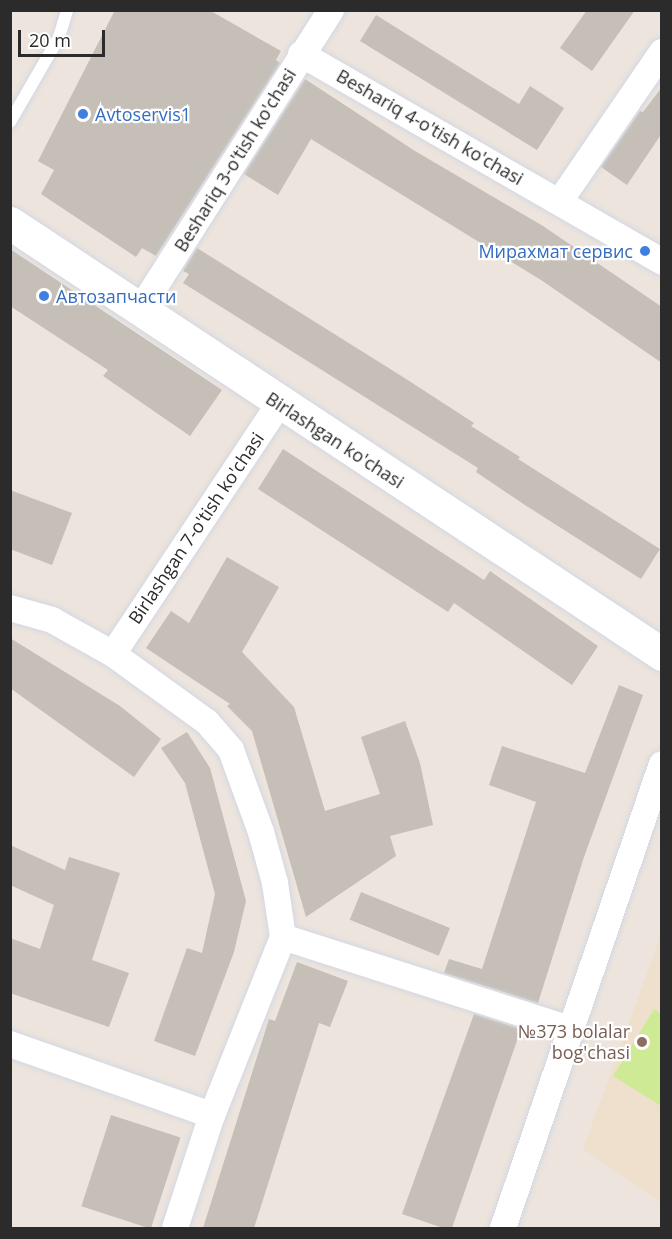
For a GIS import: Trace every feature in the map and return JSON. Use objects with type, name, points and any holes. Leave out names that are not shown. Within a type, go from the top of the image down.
[{"type":"main road","name":"Birlashgan ko'chasi","points":[[10,224],[662,654]]},
{"type":"street","name":"Beshariq 3-o'tish ko'chasi","points":[[140,310],[331,10]]},
{"type":"street","points":[[560,201],[662,52]]},
{"type":"street","name":"Beshariq 4-o'tish ko'chasi","points":[[301,54],[560,201],[662,262]]},
{"type":"street","name":"Birlashgan 7-o'tish ko'chasi","points":[[113,654],[280,403]]},
{"type":"street","points":[[10,608],[52,620],[113,654],[200,716],[231,750],[261,832],[283,937],[212,1115],[175,1228]]},
{"type":"street","points":[[503,1228],[573,1030],[662,764]]},
{"type":"street","points":[[283,937],[573,1030]]},
{"type":"street","points":[[10,1044],[212,1115]]},
{"type":"lane","points":[[10,122],[59,37],[67,10]]},
{"type":"shaded area","name":"№373 bolalar bog'chasi","points":[[661,935],[661,1203],[583,1149]]},
{"type":"green space","points":[[654,1009],[661,1014],[661,1106],[613,1076]]},
{"type":"building","points":[[115,10],[209,10],[281,51],[276,60],[280,63],[156,256],[142,248],[136,257],[41,194],[54,170],[38,161]]},
{"type":"building","points":[[587,10],[635,10],[592,71],[560,48]]},
{"type":"building","points":[[376,15],[519,104],[530,86],[564,108],[537,150],[360,41]]},
{"type":"building","points":[[305,79],[415,151],[543,226],[662,307],[662,363],[541,280],[311,139],[278,195],[244,174]]},
{"type":"building","points":[[662,87],[662,133],[627,185],[601,167],[640,111],[643,112]]},
{"type":"building","points":[[197,248],[474,423],[471,426],[520,457],[518,459],[660,549],[641,579],[476,472],[478,468],[183,283],[189,274],[183,271]]},
{"type":"building","points":[[10,249],[222,390],[190,436],[103,376],[108,370],[10,306]]},
{"type":"building","points":[[283,449],[484,580],[490,571],[598,646],[572,685],[454,603],[448,612],[258,489]]},
{"type":"building","points":[[10,490],[72,513],[52,565],[10,549]]},
{"type":"building","points":[[227,557],[279,587],[242,652],[294,707],[325,811],[380,794],[361,737],[405,721],[420,763],[433,825],[390,836],[396,856],[306,917],[252,731],[227,706],[230,704],[146,648],[171,611],[189,623]]},
{"type":"building","points":[[10,638],[120,706],[161,739],[134,777],[10,688]]},
{"type":"building","points":[[619,685],[643,695],[584,857],[538,1003],[444,973],[449,959],[482,969],[536,802],[489,785],[502,746],[585,773]]},
{"type":"building","points":[[187,732],[210,768],[246,901],[234,952],[195,1056],[154,1041],[187,948],[202,953],[215,894],[185,783],[161,748]]},
{"type":"building","points":[[10,845],[65,870],[69,857],[120,873],[92,960],[129,973],[109,1027],[10,993],[10,938],[40,949],[54,905],[10,885]]},
{"type":"building","points":[[361,892],[450,928],[439,956],[350,920]]},
{"type":"building","points":[[297,962],[348,981],[330,1027],[319,1023],[254,1228],[203,1228],[269,1019],[275,1021]]},
{"type":"building","points":[[474,1014],[521,1029],[452,1228],[443,1228],[402,1214]]},
{"type":"building","points":[[111,1115],[180,1138],[151,1228],[81,1206]]},
{"type":"place","name":"Avtoservis1","points":[[83,114]]},
{"type":"place","name":"Мирахмат сервис","points":[[645,251]]},
{"type":"place","name":"Автозапчасти","points":[[44,296]]},
{"type":"place","name":"№373 bolalar bog'chasi","points":[[642,1042]]}]
